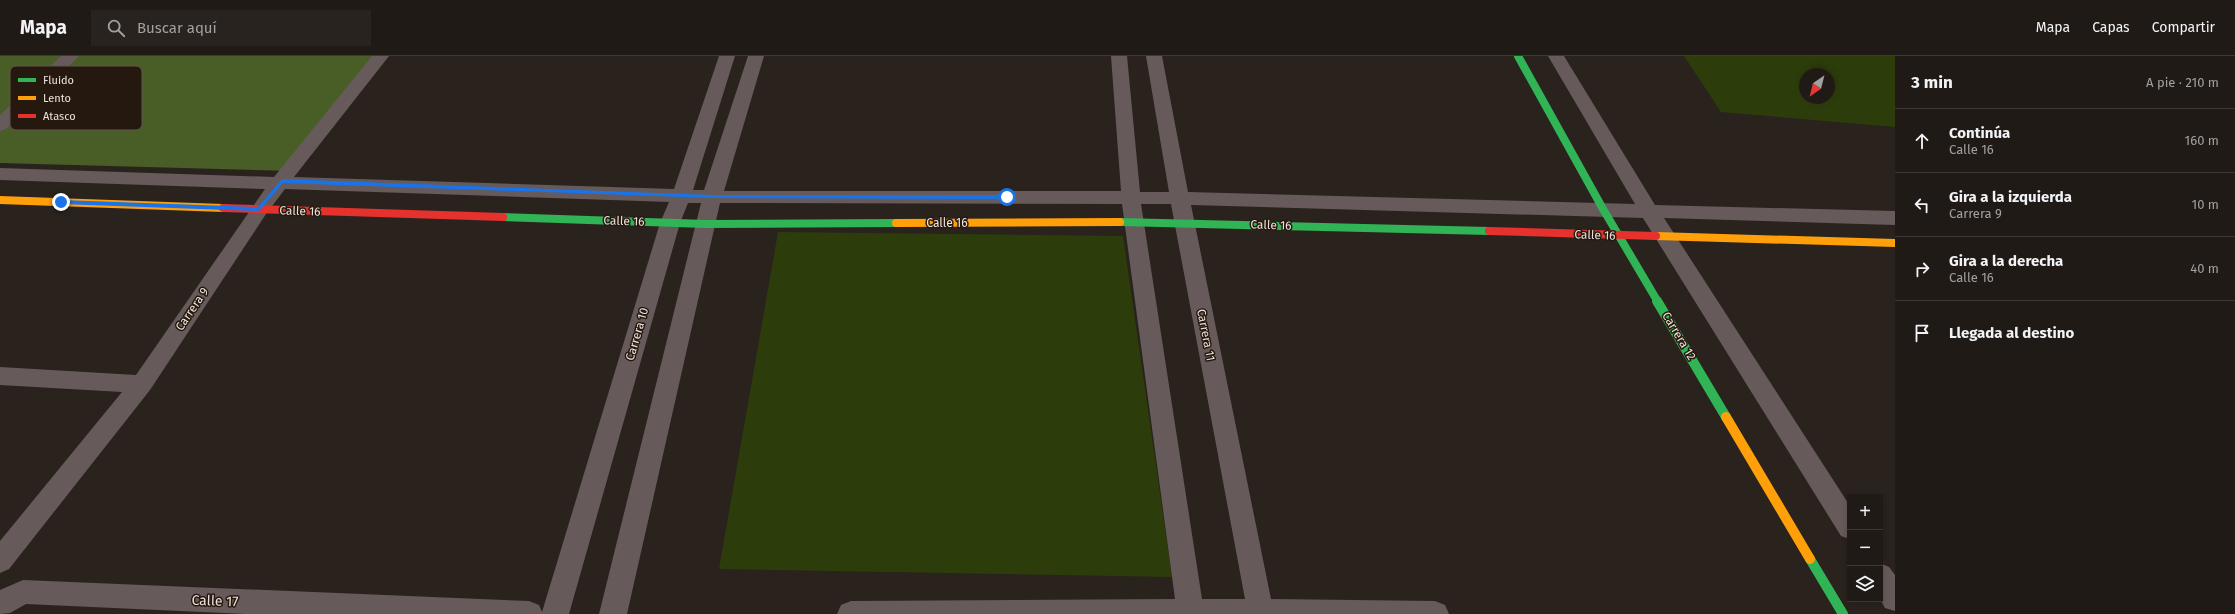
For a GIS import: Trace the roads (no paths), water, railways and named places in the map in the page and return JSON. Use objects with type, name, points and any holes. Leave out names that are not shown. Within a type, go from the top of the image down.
[{"type":"street","points":[[61,66],[71,56]]},
{"type":"street","name":"Carrera 9","points":[[0,561],[142,384],[259,209],[381,56]]},
{"type":"street","name":"Carrera 10","points":[[555,614],[670,223],[681,196],[727,56]]},
{"type":"street","points":[[613,614],[705,224],[756,56]]},
{"type":"street","points":[[1119,56],[1133,222],[1190,613]]},
{"type":"street","name":"Carrera 11","points":[[1154,56],[1179,198],[1261,612]]},
{"type":"street","name":"Carrera 12","points":[[1518,56],[1603,209],[1843,614]]},
{"type":"street","points":[[1556,56],[1648,210],[1847,523]]},
{"type":"street","points":[[0,125],[10,115]]},
{"type":"street","name":"Calle 16","points":[[0,174],[282,181],[712,197],[1179,198],[1895,218]]},
{"type":"street","name":"Calle 16","points":[[0,200],[705,224],[1184,222],[1895,243]]},
{"type":"street","points":[[0,376],[142,384]]},
{"type":"street","points":[[1883,580],[1895,599]]},
{"type":"street","name":"Calle 17","points":[[0,604],[23,592],[529,614]]},
{"type":"street","points":[[851,614],[1261,612],[1435,614]]}]
